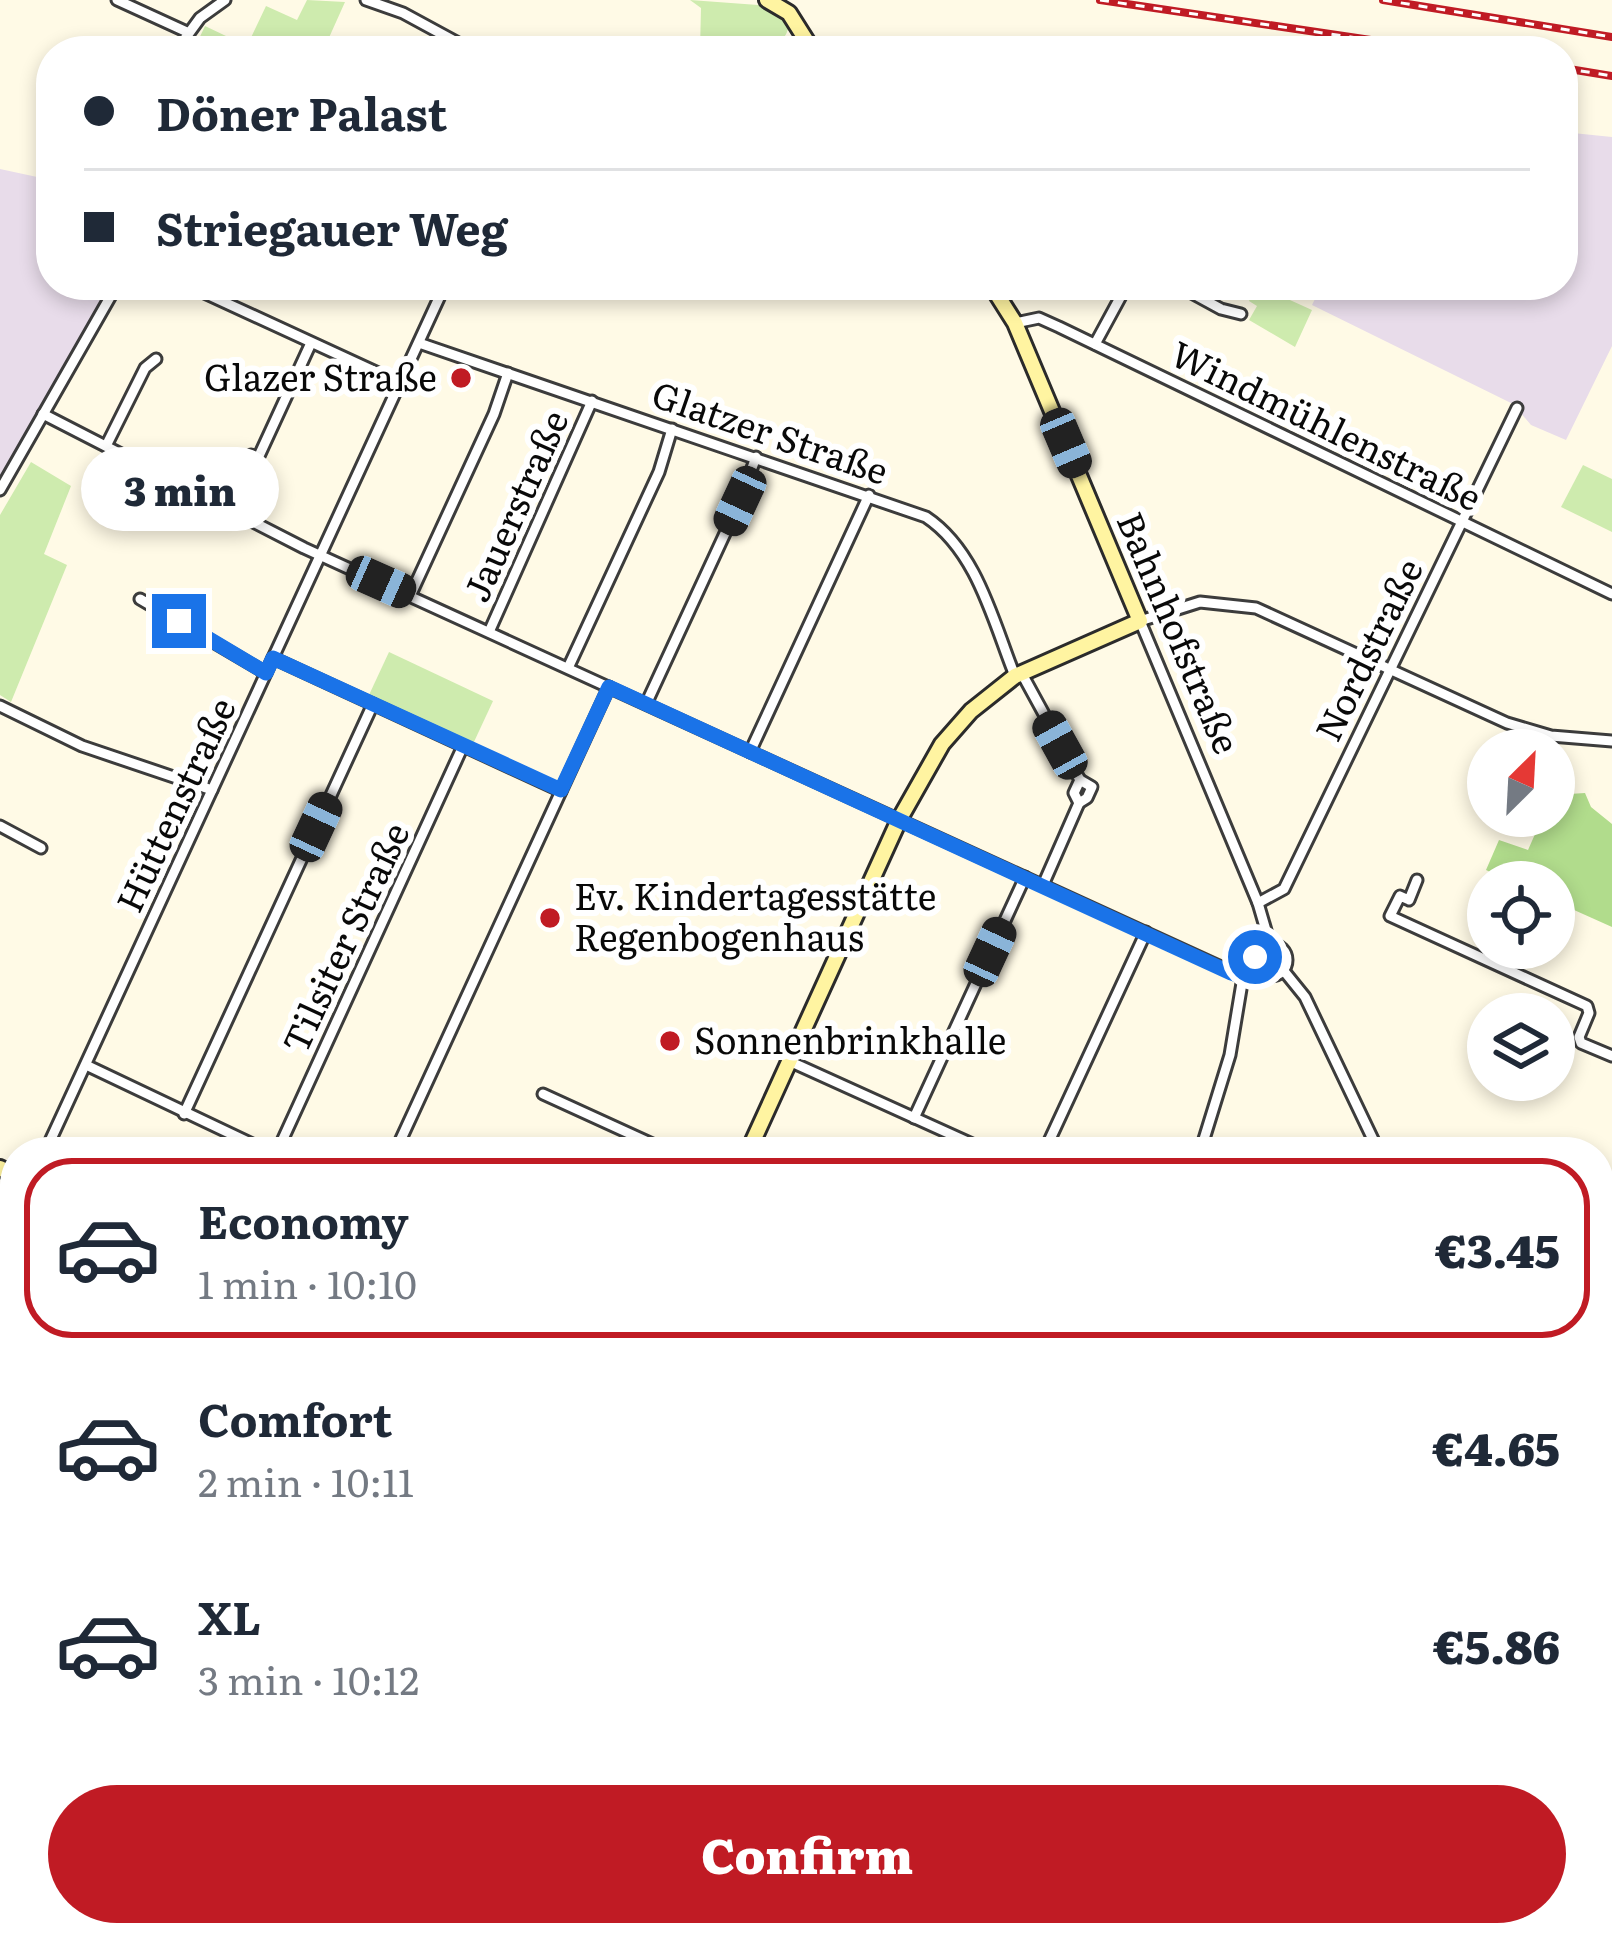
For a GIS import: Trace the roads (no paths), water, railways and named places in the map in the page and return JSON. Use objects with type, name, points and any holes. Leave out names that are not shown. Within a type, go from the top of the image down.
[{"type":"main road","points":[[767,0],[789,13],[804,36]]},
{"type":"main road","name":"Bahnhofstraße","points":[[1001,300],[1016,323],[1140,620]]},
{"type":"main road","points":[[755,1137],[899,820],[949,734],[1018,674],[1140,620]]},
{"type":"street","points":[[117,0],[187,32]]},
{"type":"street","points":[[185,36],[225,0]]},
{"type":"street","points":[[367,0],[445,36]]},
{"type":"street","points":[[0,490],[108,300]]},
{"type":"street","points":[[219,300],[400,383]]},
{"type":"street","name":"Hüttenstraße","points":[[52,1137],[438,300]]},
{"type":"street","points":[[1095,344],[1119,300]]},
{"type":"street","points":[[1204,300],[1241,314]]},
{"type":"street","name":"Windmühlenstraße","points":[[1016,323],[1039,317],[1612,594]]},
{"type":"street","points":[[251,455],[258,458],[311,343]]},
{"type":"street","name":"Glatzer Straße","points":[[418,343],[869,495],[926,517],[954,540],[1018,674],[1080,781],[1074,793],[1078,802],[1043,885]]},
{"type":"street","points":[[106,446],[145,368],[156,359]]},
{"type":"street","points":[[410,596],[494,414],[508,373]]},
{"type":"street","name":"Jauerstraße","points":[[489,632],[592,401]]},
{"type":"street","name":"Nordstraße","points":[[1258,903],[1284,889],[1516,408]]},
{"type":"street","points":[[43,414],[321,555],[1243,977]]},
{"type":"street","points":[[568,668],[659,472],[672,429]]},
{"type":"street","points":[[646,704],[756,457]]},
{"type":"street","points":[[750,752],[869,495]]},
{"type":"street","points":[[140,599],[266,673]]},
{"type":"street","points":[[1140,620],[1200,602],[1236,603],[1276,616],[1472,710],[1528,730],[1612,741]]},
{"type":"street","name":"Bahnhofstraße","points":[[1140,620],[1258,903],[1270,944]]},
{"type":"street","points":[[273,658],[561,790]]},
{"type":"street","points":[[402,1137],[609,687]]},
{"type":"street","points":[[184,1114],[373,704]]},
{"type":"street","points":[[0,706],[82,746],[212,790]]},
{"type":"street","name":"Tilsiter Straße","points":[[280,1137],[464,746]]},
{"type":"street","points":[[0,826],[41,848]]},
{"type":"street","points":[[914,1118],[1025,877]]},
{"type":"street","points":[[1418,880],[1408,899],[1400,896],[1390,916],[1587,1006],[1581,1043],[1612,1057]]},
{"type":"street","points":[[1051,1137],[1146,932]]},
{"type":"street","points":[[1204,1137],[1229,1055],[1243,977],[1256,967],[1257,952],[1270,944],[1284,950],[1288,961],[1284,970],[1269,976],[1256,967]]},
{"type":"street","points":[[1284,970],[1305,998],[1372,1137]]},
{"type":"street","points":[[789,1061],[956,1137]]},
{"type":"street","points":[[86,1065],[238,1137]]},
{"type":"street","points":[[543,1094],[637,1137]]},
{"type":"railway","points":[[1100,0],[1344,36]]},
{"type":"railway","points":[[1383,0],[1612,37]]},
{"type":"railway","points":[[1578,70],[1612,76]]},
{"type":"place","name":"Glazer Straße","points":[[461,378]]},
{"type":"place","name":"Ev. Kindertagesstätte Regenbogenhaus","points":[[550,918]]},
{"type":"place","name":"Sonnenbrinkhalle","points":[[670,1041]]}]
